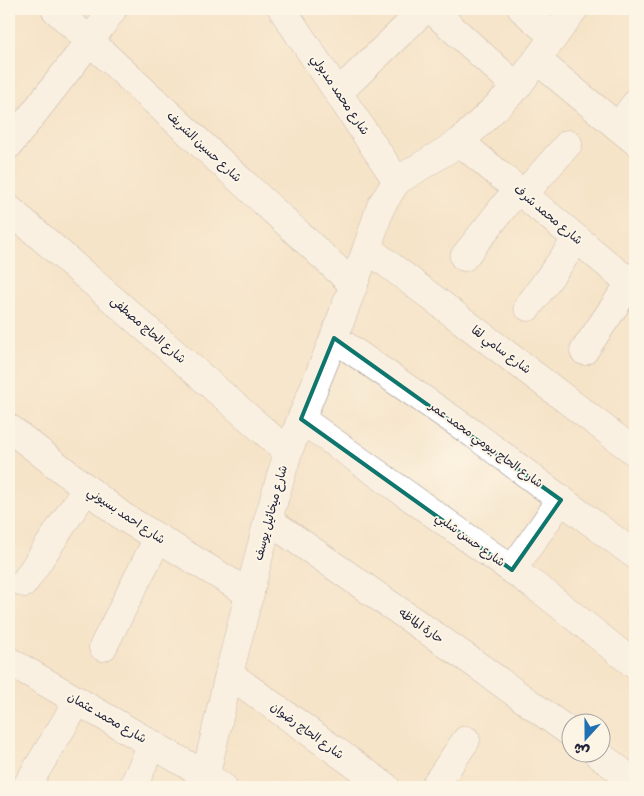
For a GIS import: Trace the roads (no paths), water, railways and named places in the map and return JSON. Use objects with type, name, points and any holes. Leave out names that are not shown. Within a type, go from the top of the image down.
[{"type":"street","name":"شارع حسين الشريف","points":[[55,9],[354,285]]},
{"type":"street","points":[[9,146],[113,9]]},
{"type":"street","name":"شارع محمد مدبولي","points":[[282,9],[397,181]]},
{"type":"street","points":[[339,92],[425,9]]},
{"type":"street","points":[[431,9],[517,87]]},
{"type":"street","points":[[522,9],[554,36]]},
{"type":"street","points":[[397,181],[460,142],[517,87],[574,9]]},
{"type":"street","points":[[537,60],[627,134],[635,104]]},
{"type":"street","name":"شارع محمد شرف","points":[[460,142],[577,239],[634,282]]},
{"type":"street","points":[[464,258],[520,192],[568,144]]},
{"type":"street","name":"شارع ميخائيل يوسف","points":[[211,783],[229,674],[268,520],[288,452],[334,338],[368,248],[381,206],[397,181]]},
{"type":"street","name":"شارع الحاج مصطفى","points":[[9,209],[288,452]]},
{"type":"street","points":[[528,307],[577,239]]},
{"type":"street","name":"شارع سامي لقا","points":[[368,248],[635,452]]},
{"type":"street","points":[[584,351],[634,282]]},
{"type":"street","name":"شارع الحاج بيومي محمد عمر","points":[[334,338],[475,435],[635,555]]},
{"type":"street","name":"شارع حسن شلبي","points":[[301,419],[546,594],[635,665]]},
{"type":"street","name":"شارع احمد بسيوني","points":[[9,428],[122,516],[250,594]]},
{"type":"street","points":[[24,583],[86,489]]},
{"type":"street","points":[[512,570],[561,500]]},
{"type":"street","name":"حارة الماظه","points":[[268,520],[474,663],[562,727]]},
{"type":"street","points":[[103,647],[158,538]]},
{"type":"street","name":"شارع محمد عثمان","points":[[9,661],[152,744],[211,783]]},
{"type":"street","name":"شارع الحاج رضوان","points":[[229,674],[386,787]]},
{"type":"street","points":[[26,787],[78,701]]},
{"type":"street","points":[[434,787],[466,740]]},
{"type":"street","points":[[133,787],[152,744]]},
{"type":"street","points":[[611,764],[635,782]]},
{"type":"street","points":[[9,782],[17,787]]}]
